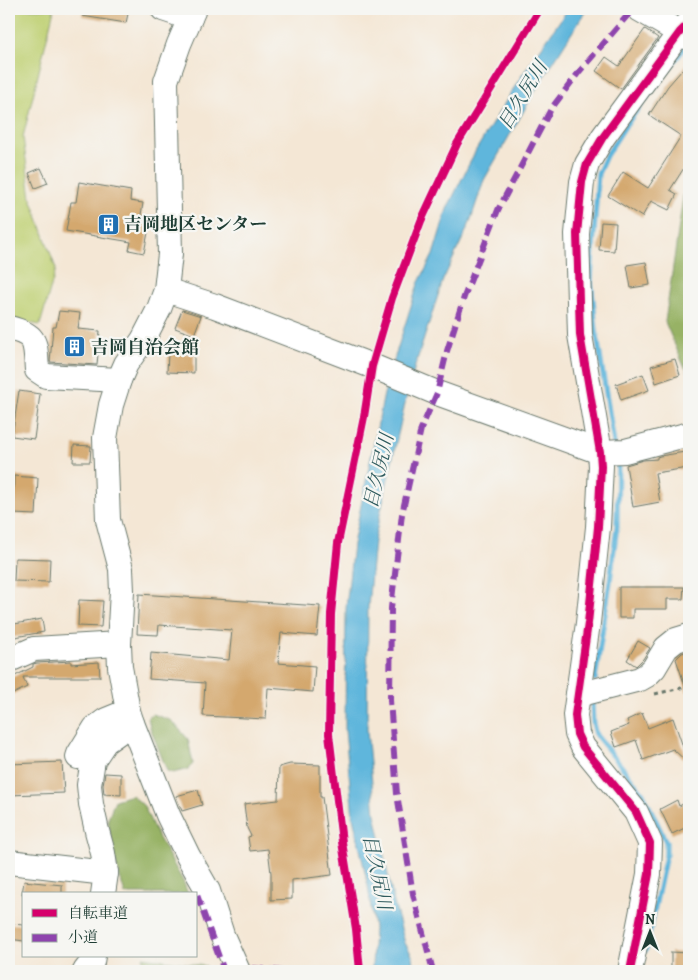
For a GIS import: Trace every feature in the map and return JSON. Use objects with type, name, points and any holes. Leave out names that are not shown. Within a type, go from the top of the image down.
[{"type":"street","points":[[163,9],[192,14],[166,81],[170,254],[166,290],[159,309],[143,340],[126,364],[111,405],[105,438],[108,520],[121,569],[120,667],[130,717],[168,815],[208,891],[222,935],[238,971]]},
{"type":"street","points":[[630,971],[649,874],[650,843],[636,812],[583,747],[576,734],[574,715],[588,623],[598,527],[600,466],[600,452],[580,335],[577,234],[582,182],[587,164],[603,136],[686,31],[639,9]]},
{"type":"street","points":[[166,290],[215,306],[437,393],[600,452],[625,451],[689,434]]},
{"type":"street","points":[[9,328],[21,331],[31,337],[36,346],[37,370],[46,376],[119,380]]},
{"type":"street","points":[[578,695],[640,679],[654,668],[666,648],[676,640],[689,636]]},
{"type":"street","points":[[9,660],[34,649],[119,644]]},
{"type":"street","points":[[76,769],[79,754],[95,728],[106,720],[130,717]]},
{"type":"street","points":[[9,862],[105,884],[103,853],[88,785],[94,760],[105,742],[130,717]]},
{"type":"street","points":[[85,971],[93,958]]},
{"type":"green space","points":[[9,9],[54,9],[23,137],[31,198],[56,269],[40,325],[9,319]]},
{"type":"green space","points":[[689,178],[689,373],[684,366],[665,322],[684,190]]},
{"type":"green space","points":[[153,714],[172,721],[188,739],[193,764],[188,769],[173,773],[167,771],[150,727],[148,717]]},
{"type":"green space","points":[[132,795],[144,806],[187,892],[124,892],[113,854],[108,819],[115,800]]},
{"type":"green space","points":[[143,958],[206,966],[207,971],[144,971]]},
{"type":"water","name":"目久尻川","points":[[568,9],[587,9],[538,86],[484,180],[469,225],[443,280],[406,399],[374,541],[368,607],[367,731],[375,814],[394,903],[405,943],[413,957],[415,971],[375,971],[372,967],[374,928],[368,886],[353,817],[345,730],[346,608],[353,544],[384,394],[418,284],[433,255],[447,209],[476,150],[522,75]]},
{"type":"building","points":[[83,9],[129,9],[126,23],[82,16]]},
{"type":"building","points":[[645,29],[658,38],[621,89],[596,71],[606,57],[619,66]]},
{"type":"building","points":[[689,62],[689,160],[670,190],[677,194],[669,210],[651,201],[642,217],[608,196],[623,172],[648,188],[681,136],[649,115],[668,86]]},
{"type":"building","points":[[41,168],[48,183],[35,188],[29,173]]},
{"type":"building","name":"吉岡地区センター","points":[[79,182],[131,191],[130,201],[143,203],[141,215],[151,217],[144,253],[129,250],[131,242],[66,231],[71,202],[76,202]]},
{"type":"building","points":[[601,222],[616,223],[614,251],[599,250]]},
{"type":"building","points":[[646,262],[650,285],[631,288],[627,265]]},
{"type":"building","points":[[182,310],[201,316],[194,335],[175,328]]},
{"type":"building","name":"吉岡自治会館","points":[[59,311],[80,313],[78,329],[100,331],[97,365],[50,362],[53,327],[56,327]]},
{"type":"building","points":[[168,353],[194,354],[194,373],[167,372]]},
{"type":"building","points":[[675,359],[680,375],[656,383],[651,366]]},
{"type":"building","points":[[643,374],[649,390],[621,400],[616,384]]},
{"type":"building","points":[[19,391],[40,394],[34,439],[12,436]]},
{"type":"building","points":[[74,445],[91,446],[90,462],[73,462]]},
{"type":"building","points":[[685,452],[688,468],[655,473],[660,502],[633,507],[626,465]]},
{"type":"building","points":[[14,476],[38,478],[36,515],[13,514]]},
{"type":"building","points":[[15,558],[50,559],[49,582],[14,581]]},
{"type":"building","points":[[619,587],[684,587],[683,599],[667,599],[667,609],[633,609],[633,618],[619,618]]},
{"type":"building","points":[[139,594],[320,606],[317,636],[281,633],[278,663],[315,666],[313,692],[268,688],[266,719],[203,716],[205,683],[149,679],[151,653],[229,660],[232,630],[159,625],[158,635],[137,634]]},
{"type":"building","points":[[79,600],[103,601],[101,627],[78,626]]},
{"type":"building","points":[[42,619],[44,632],[9,638],[9,625]]},
{"type":"building","points":[[638,641],[650,648],[636,666],[627,660]]},
{"type":"building","points":[[689,651],[689,692],[687,692],[676,659],[682,653]]},
{"type":"building","points":[[71,661],[71,664],[99,662],[100,677],[23,677],[27,687],[9,696],[9,679],[33,667],[33,664]]},
{"type":"building","points":[[642,713],[648,728],[673,718],[689,764],[673,749],[643,760],[636,740],[616,747],[611,732],[629,725],[627,720]]},
{"type":"building","points":[[62,762],[64,793],[9,795],[9,764]]},
{"type":"building","points":[[290,764],[320,765],[320,797],[322,797],[332,875],[292,880],[292,899],[271,900],[271,873],[268,849],[250,851],[248,837],[251,836],[247,828],[244,804],[278,800],[279,767]]},
{"type":"building","points":[[105,773],[121,774],[121,795],[104,794]]},
{"type":"building","points":[[198,790],[202,805],[182,811],[176,796]]},
{"type":"building","points":[[677,800],[679,806],[689,801],[689,826],[672,834],[660,809]]},
{"type":"building","points":[[24,881],[62,885],[62,892],[22,892]]},
{"type":"building","points":[[11,924],[22,925],[22,941],[9,939]]},
{"type":"building","points":[[671,952],[689,953],[689,971],[671,971]]},
{"type":"waterway","points":[[614,443],[596,330],[591,280],[598,174],[606,156],[626,125],[686,46]]},
{"type":"waterway","points":[[595,679],[617,526],[618,465]]},
{"type":"waterway","points":[[592,702],[593,723],[596,735],[643,793],[666,842],[666,855],[646,950]]},
{"type":"marked path","points":[[433,971],[413,894],[397,794],[390,700],[391,608],[402,514],[421,429],[437,393],[447,351],[464,297],[498,210],[551,109],[579,72],[633,9]]},
{"type":"marked path","points":[[198,898],[224,971]]},
{"type":"marked path","points":[[252,968],[282,971]]},
{"type":"cycle path","points":[[360,971],[329,734],[331,614],[338,543],[364,417],[372,366],[392,298],[421,221],[457,144],[540,9]]},
{"type":"cycle path","points":[[630,971],[649,874],[650,843],[636,812],[583,747],[577,734],[575,715],[588,623],[598,527],[601,466],[580,335],[577,234],[582,182],[587,164],[603,137],[680,32],[689,23]]},
{"type":"place","name":"吉岡地区センター","points":[[108,224]]},
{"type":"place","name":"吉岡自治会館","points":[[75,347]]}]
